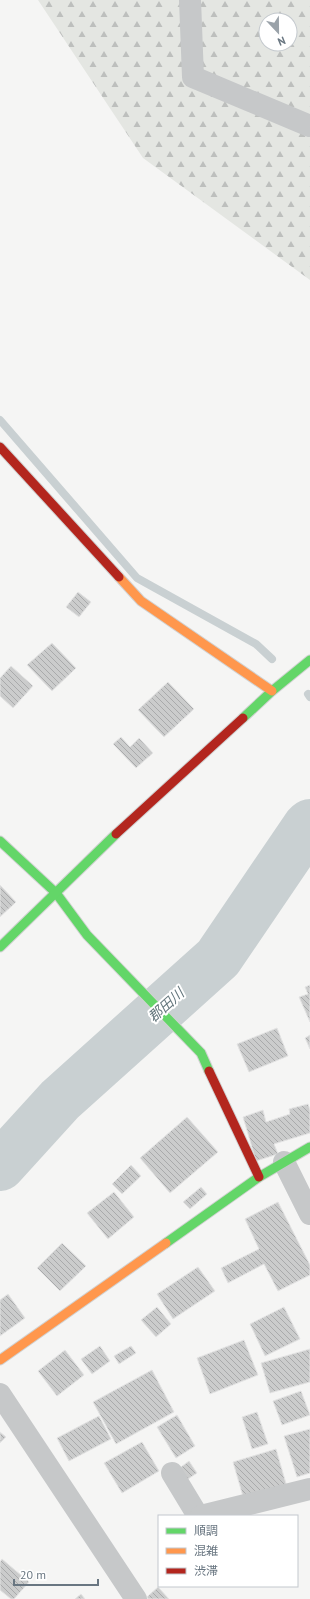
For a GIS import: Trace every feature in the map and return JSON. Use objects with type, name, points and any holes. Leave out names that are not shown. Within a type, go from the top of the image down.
[{"type":"street","points":[[190,0],[192,77],[310,126]]},
{"type":"street","points":[[0,447],[141,602],[272,691]]},
{"type":"street","points":[[0,947],[103,846],[272,691],[310,660]]},
{"type":"street","points":[[0,841],[56,893],[87,935],[201,1053],[259,1177]]},
{"type":"street","points":[[0,1360],[259,1177],[310,1147]]},
{"type":"street","points":[[284,1162],[310,1214]]},
{"type":"street","points":[[0,1394],[136,1599]]},
{"type":"street","points":[[172,1473],[197,1515]]},
{"type":"street","points":[[205,1515],[310,1489]]},
{"type":"green space","points":[[38,0],[310,0],[310,280],[143,158]]},
{"type":"building","points":[[78,592],[91,602],[79,617],[66,607]]},
{"type":"building","points":[[52,643],[76,668],[52,691],[27,665]]},
{"type":"building","points":[[11,666],[33,686],[13,708],[0,696],[0,678]]},
{"type":"building","points":[[168,682],[194,709],[164,737],[138,710]]},
{"type":"building","points":[[121,737],[130,747],[139,738],[153,753],[136,768],[113,744]]},
{"type":"building","points":[[0,885],[16,902],[0,917]]},
{"type":"building","points":[[310,985],[310,1022],[299,997],[308,994],[305,987]]},
{"type":"building","points":[[277,1028],[288,1056],[249,1072],[237,1044]]},
{"type":"building","points":[[310,1035],[310,1049],[305,1038]]},
{"type":"building","points":[[308,1104],[310,1110],[310,1133],[274,1144],[278,1154],[256,1161],[243,1117],[263,1110],[266,1122],[290,1114],[289,1109]]},
{"type":"building","points":[[187,1117],[218,1152],[170,1193],[140,1158]]},
{"type":"building","points":[[131,1165],[141,1176],[122,1194],[112,1184]]},
{"type":"building","points":[[201,1187],[207,1194],[190,1209],[183,1202]]},
{"type":"building","points":[[114,1192],[134,1217],[108,1239],[87,1213]]},
{"type":"building","points":[[278,1202],[310,1265],[310,1275],[278,1291],[264,1264],[228,1283],[221,1268],[259,1249],[245,1219]]},
{"type":"building","points":[[62,1243],[86,1266],[60,1291],[37,1268]]},
{"type":"building","points":[[198,1267],[215,1291],[173,1319],[157,1294]]},
{"type":"building","points":[[8,1294],[25,1318],[0,1336],[0,1300]]},
{"type":"building","points":[[157,1307],[171,1324],[156,1337],[141,1320]]},
{"type":"building","points":[[284,1307],[300,1339],[265,1356],[250,1324]]},
{"type":"building","points":[[244,1340],[258,1375],[210,1394],[197,1358]]},
{"type":"building","points":[[100,1346],[110,1361],[92,1374],[81,1359]]},
{"type":"building","points":[[131,1346],[136,1353],[119,1364],[114,1356]]},
{"type":"building","points":[[310,1349],[310,1382],[270,1393],[261,1363]]},
{"type":"building","points":[[65,1350],[84,1375],[57,1396],[38,1371]]},
{"type":"building","points":[[152,1370],[174,1412],[116,1444],[93,1402]]},
{"type":"building","points":[[301,1391],[310,1415],[282,1425],[273,1401]]},
{"type":"building","points":[[257,1412],[268,1444],[252,1449],[242,1417]]},
{"type":"building","points":[[177,1415],[195,1446],[176,1458],[157,1427]]},
{"type":"building","points":[[99,1416],[111,1439],[69,1461],[57,1438]]},
{"type":"building","points":[[310,1429],[310,1473],[297,1477],[284,1436]]},
{"type":"building","points":[[0,1432],[6,1437],[0,1443]]},
{"type":"building","points":[[142,1442],[159,1471],[122,1493],[104,1463]]},
{"type":"building","points":[[276,1449],[287,1487],[244,1500],[233,1462]]},
{"type":"building","points":[[189,1461],[197,1473],[185,1481],[177,1470]]},
{"type":"building","points":[[2,1559],[29,1582],[14,1599],[11,1599],[0,1590],[0,1562]]},
{"type":"building","points":[[158,1587],[169,1599],[148,1599],[147,1597]]},
{"type":"building","points":[[81,1594],[85,1599],[75,1599]]},
{"type":"waterway","points":[[0,420],[137,578],[256,644],[272,659]]},
{"type":"waterway","name":"郡田川","points":[[0,1166],[60,1100],[218,958],[310,824]]},
{"type":"traffic: fast","points":[[243,718],[272,691],[310,660]]},
{"type":"traffic: fast","points":[[0,947],[116,834]]},
{"type":"traffic: fast","points":[[0,841],[56,893],[87,935],[201,1053],[209,1071]]},
{"type":"traffic: fast","points":[[166,1243],[259,1177],[310,1147]]},
{"type":"traffic: slow","points":[[119,577],[141,601],[272,691]]},
{"type":"traffic: slow","points":[[0,1360],[166,1243]]},
{"type":"traffic: jam","points":[[0,447],[119,577]]},
{"type":"traffic: jam","points":[[116,834],[243,718]]},
{"type":"traffic: jam","points":[[209,1071],[259,1177]]}]
